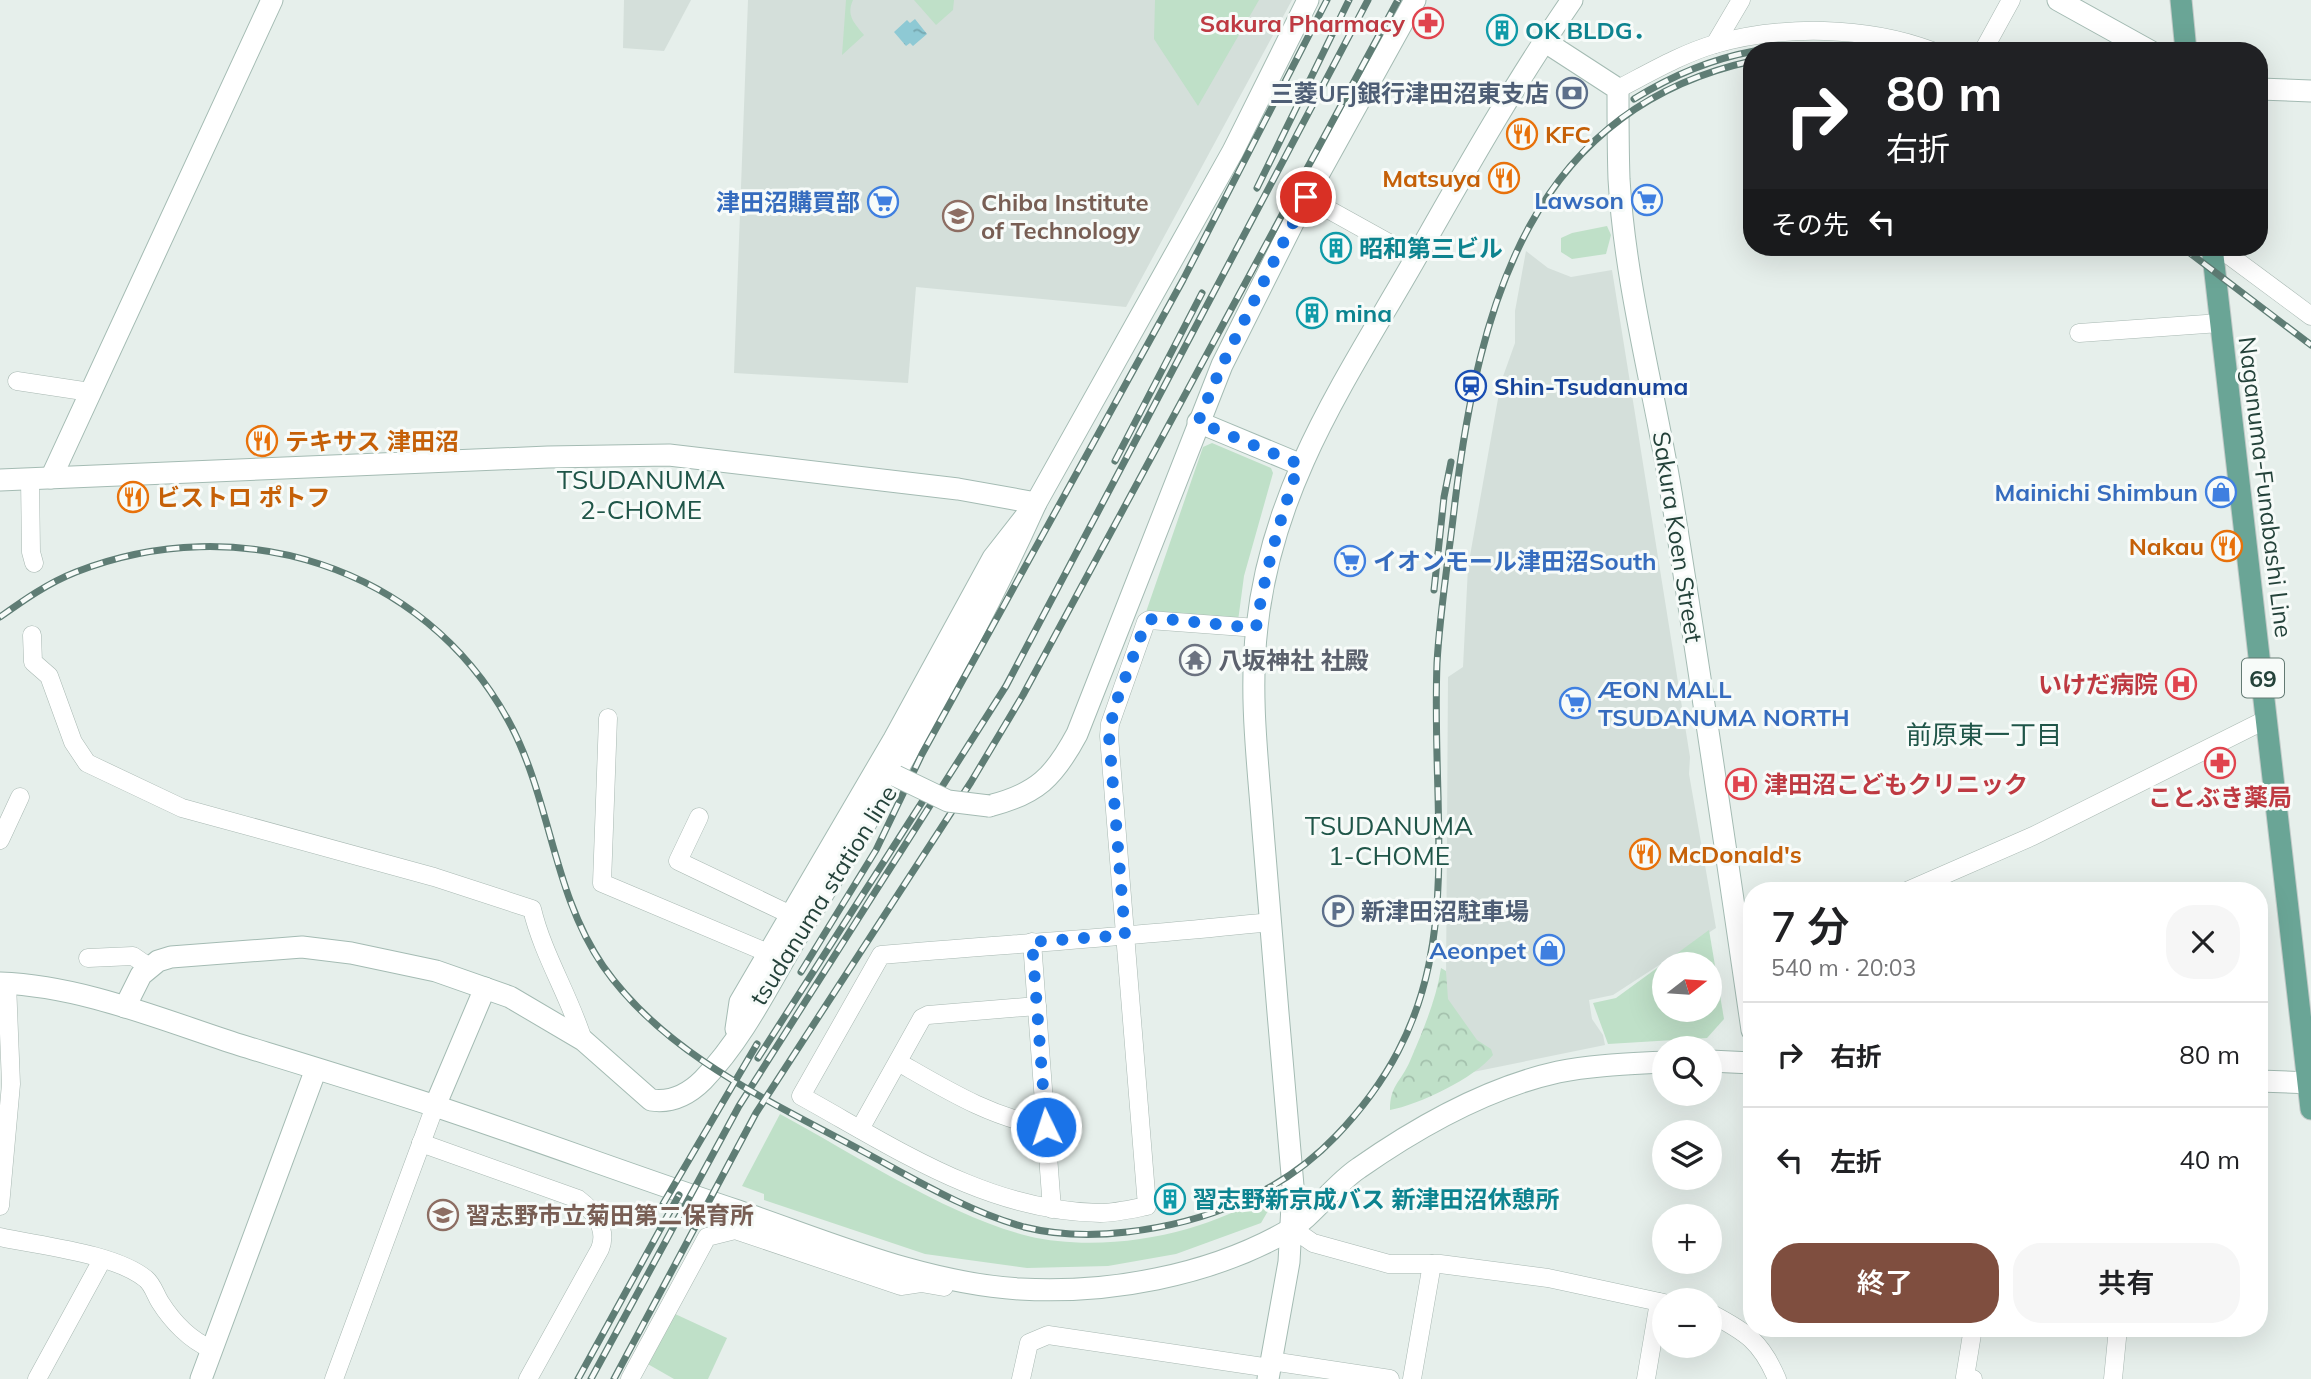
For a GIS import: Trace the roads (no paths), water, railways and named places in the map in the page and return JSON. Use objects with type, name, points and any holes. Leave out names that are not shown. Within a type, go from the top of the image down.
[{"type":"main road","points":[[2181,0],[2185,42]]},
{"type":"main road","name":"Naganuma-Funabashi Line","points":[[2213,256],[2311,1109]]},
{"type":"street","points":[[34,563],[30,552],[40,478],[90,392],[272,0]]},
{"type":"street","points":[[896,776],[1009,564],[1036,503],[1233,151],[1308,0]]},
{"type":"street","name":"tsudanuma station line","points":[[149,967],[158,961],[191,953],[302,947],[393,961],[510,997],[583,1040],[651,1100],[662,1102],[675,1099],[703,1080],[735,1038],[896,776],[927,793],[969,805],[989,806],[1028,793],[1046,780],[1061,764],[1077,734],[1222,365],[1306,197],[1415,0]]},
{"type":"street","points":[[1270,1369],[1293,1229],[1293,1186],[1254,709],[1256,628],[1268,565],[1281,514],[1299,464],[1416,258],[1544,41],[1572,0]]},
{"type":"street","points":[[1715,44],[1741,0]]},
{"type":"street","points":[[1988,42],[2011,0]]},
{"type":"street","points":[[2057,0],[2134,42]]},
{"type":"street","points":[[1544,41],[1618,89],[1715,44],[1768,35],[1823,32],[1879,36],[1900,42]]},
{"type":"street","name":"Sakura Koen Street","points":[[1618,89],[1619,181],[1630,261],[1743,940]]},
{"type":"street","points":[[2268,89],[2311,90]]},
{"type":"street","points":[[1306,197],[1416,258]]},
{"type":"street","points":[[2230,256],[2311,316]]},
{"type":"street","points":[[2079,333],[2220,323]]},
{"type":"street","points":[[17,381],[90,392]]},
{"type":"street","points":[[1198,422],[1299,464]]},
{"type":"street","points":[[0,480],[562,456],[668,455],[958,489],[1036,503]]},
{"type":"street","points":[[735,1038],[740,1002],[894,739],[993,558],[1036,503]]},
{"type":"street","points":[[1256,628],[1154,618],[1146,622],[1114,708],[1109,736],[1125,935],[1147,1206],[1102,1213],[1052,1209],[968,1187],[801,1096],[881,955],[1125,935],[1270,922]]},
{"type":"street","points":[[32,635],[33,662],[49,676],[73,742],[87,763],[182,808],[434,877],[532,909],[539,939],[574,1009],[583,1040]]},
{"type":"street","points":[[608,718],[602,883],[768,953]]},
{"type":"street","points":[[1928,882],[2033,836],[2267,719]]},
{"type":"street","points":[[0,840],[20,797]]},
{"type":"street","points":[[699,817],[678,861],[791,915]]},
{"type":"street","points":[[1032,942],[1052,1209]]},
{"type":"street","points":[[88,958],[133,956],[149,967],[132,988],[125,1007]]},
{"type":"street","points":[[0,1206],[11,1084],[4,983],[85,996],[125,1007],[435,1106],[922,1273],[1020,1289],[1134,1282],[1214,1262],[1260,1246],[1293,1229],[1354,1171],[1413,1133],[1474,1102],[1558,1073],[1595,1066],[1652,1063]]},
{"type":"street","points":[[334,1379],[435,1106],[485,988]]},
{"type":"street","points":[[860,1129],[922,1018],[928,1015],[1037,1006]]},
{"type":"street","points":[[898,1062],[975,1107],[1012,1121],[1046,1127]]},
{"type":"street","points":[[1722,1062],[1743,1063]]},
{"type":"street","points":[[201,1379],[316,1069]]},
{"type":"street","points":[[2268,1081],[2309,1082]]},
{"type":"street","points":[[421,1143],[578,1199],[597,1218],[603,1240],[600,1250],[528,1379]]},
{"type":"street","points":[[1293,1229],[1313,1243],[1388,1264],[1432,1264],[1548,1278],[1652,1300]]},
{"type":"street","points":[[630,1379],[707,1237],[735,1230],[901,1286],[921,1283],[1004,1296],[1020,1289]]},
{"type":"street","points":[[0,1237],[103,1260],[145,1278],[160,1302],[192,1340],[211,1349]]},
{"type":"street","points":[[37,1379],[103,1260]]},
{"type":"street","points":[[1412,1379],[1432,1264]]},
{"type":"street","points":[[1722,1320],[1743,1333]]},
{"type":"street","points":[[1021,1379],[1029,1343],[1048,1335],[1270,1369],[1390,1379]]},
{"type":"street","points":[[1749,1337],[1766,1353],[1777,1379]]},
{"type":"street","points":[[1972,1337],[1965,1377],[1973,1379]]},
{"type":"street","points":[[2113,1379],[2117,1337]]},
{"type":"street","points":[[1646,1379],[1652,1350]]},
{"type":"water","points":[[915,19],[927,34],[913,46],[910,43],[906,46],[894,32],[907,20],[910,23]]},
{"type":"railway","points":[[801,972],[876,850],[922,754],[1183,280],[1327,0]]},
{"type":"railway","points":[[1257,188],[1349,0]]},
{"type":"railway","points":[[591,1379],[739,1106],[1006,686],[1368,0]]},
{"type":"railway","points":[[614,1379],[756,1113],[971,782],[1023,695],[1398,0]]},
{"type":"railway","points":[[1634,99],[1694,68],[1743,54]]},
{"type":"railway","points":[[0,617],[27,598],[76,572],[137,554],[199,547],[261,550],[320,564],[376,588],[427,623],[472,667],[508,720],[534,781],[562,876],[586,937],[603,966],[628,997],[657,1026],[689,1051],[757,1095],[922,1184],[962,1204],[1024,1227],[1062,1233],[1114,1233],[1156,1228],[1212,1213],[1240,1202],[1291,1174],[1336,1136],[1380,1081],[1410,1026],[1428,970],[1436,913],[1439,854],[1437,663],[1455,502],[1480,357],[1501,289],[1530,226],[1567,170],[1616,123],[1677,86],[1743,64]]},
{"type":"railway","points":[[2194,256],[2311,345]]},
{"type":"railway","points":[[1115,461],[1202,293]]},
{"type":"railway","points":[[1434,590],[1444,497],[1451,462]]},
{"type":"railway","points":[[758,1058],[924,799]]},
{"type":"railway","points":[[663,1204],[757,1044]]},
{"type":"railway","points":[[578,1379],[679,1195]]},
{"type":"place","name":"Sakura Pharmacy","points":[[1428,23]]},
{"type":"place","name":"OK BLDG．","points":[[1502,30]]},
{"type":"place","name":"三菱UFJ銀行津田沼東支店","points":[[1572,93]]},
{"type":"place","name":"KFC","points":[[1522,134]]},
{"type":"place","name":"Matsuya","points":[[1504,178]]},
{"type":"place","name":"Lawson","points":[[1647,200]]},
{"type":"place","name":"津田沼購買部","points":[[883,202]]},
{"type":"place","name":"Chiba Institute of Technology","points":[[958,216]]},
{"type":"place","name":"昭和第三ビル","points":[[1336,248]]},
{"type":"place","name":"mina","points":[[1312,313]]},
{"type":"place","name":"Shin-Tsudanuma","points":[[1471,386]]},
{"type":"place","name":"テキサス 津田沼","points":[[262,441]]},
{"type":"place","name":"Mainichi Shimbun","points":[[2221,492]]},
{"type":"place","name":"ビストロ ポトフ","points":[[133,497]]},
{"type":"place","name":"Nakau","points":[[2227,546]]},
{"type":"place","name":"イオンモール津田沼South","points":[[1350,561]]},
{"type":"place","name":"八坂神社 社殿","points":[[1195,660]]},
{"type":"place","name":"いけだ病院","points":[[2181,684]]},
{"type":"place","name":"ÆON MALL TSUDANUMA NORTH","points":[[1575,703]]},
{"type":"place","name":"ことぶき薬局","points":[[2220,763]]},
{"type":"place","name":"津田沼こどもクリニック","points":[[1741,784]]},
{"type":"place","name":"McDonald's","points":[[1645,854]]},
{"type":"place","name":"新津田沼駐車場","points":[[1338,911]]},
{"type":"place","name":"Aeonpet","points":[[1549,950]]},
{"type":"place","name":"習志野新京成バス 新津田沼休憩所","points":[[1170,1199]]},
{"type":"place","name":"習志野市立菊田第二保育所","points":[[443,1215]]},
{"type":"district","name":"TSUDANUMA 2-CHOME","points":[[641,494]]},
{"type":"district","name":"前原東一丁目","points":[[1984,734]]},
{"type":"district","name":"TSUDANUMA 1-CHOME","points":[[1389,840]]}]
